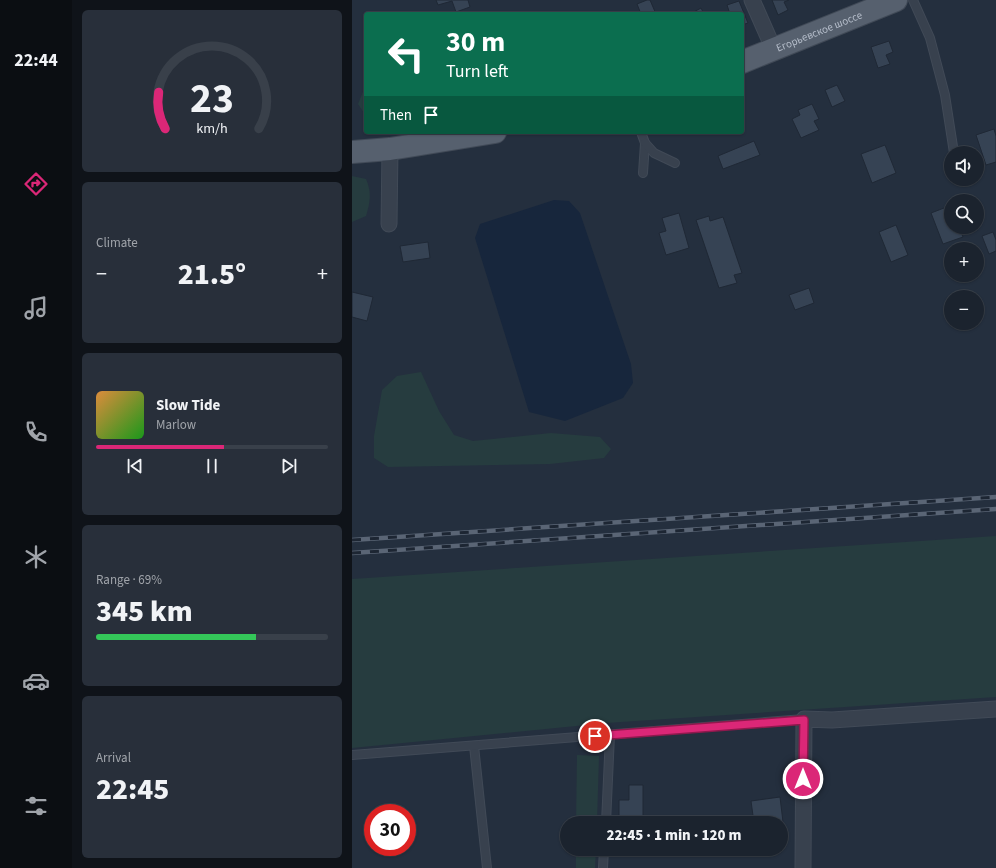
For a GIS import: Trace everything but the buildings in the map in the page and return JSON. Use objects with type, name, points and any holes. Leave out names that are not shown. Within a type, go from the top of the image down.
[{"type":"main road","name":"Егорьевское шоссе","points":[[744,61],[896,0]]},
{"type":"main road","points":[[352,152],[390,149],[483,134]]},
{"type":"street","points":[[752,0],[774,50]]},
{"type":"street","points":[[389,224],[390,149]]},
{"type":"street","points":[[803,868],[804,720],[832,720],[996,709]]},
{"type":"lane","points":[[913,0],[930,38],[945,96],[953,146]]},
{"type":"lane","points":[[642,134],[645,143],[654,154],[675,163]]},
{"type":"lane","points":[[643,173],[645,143]]},
{"type":"lane","points":[[352,755],[804,720]]},
{"type":"lane","points":[[606,816],[610,735]]},
{"type":"lane","points":[[474,746],[487,868]]},
{"type":"lane","points":[[603,868],[604,856]]},
{"type":"green space","points":[[364,89],[364,113],[358,104]]},
{"type":"green space","points":[[352,176],[366,179],[370,198],[366,216],[352,222]]},
{"type":"green space","points":[[421,372],[439,411],[454,435],[473,441],[551,433],[600,437],[611,449],[604,458],[550,464],[388,467],[374,458],[374,436],[382,390],[397,376]]},
{"type":"green space","points":[[996,536],[996,697],[606,723],[352,748],[352,579]]},
{"type":"green space","points":[[577,755],[599,756],[597,816],[576,816]]},
{"type":"green space","points":[[576,856],[596,856],[595,868],[576,868]]},
{"type":"water","points":[[554,200],[569,201],[580,213],[631,364],[633,383],[623,398],[565,421],[529,412],[475,238],[480,224]]},
{"type":"railway","points":[[352,540],[996,497]]},
{"type":"railway","points":[[352,553],[996,509]]},
{"type":"route","points":[[595,736],[804,720],[803,779]]}]
